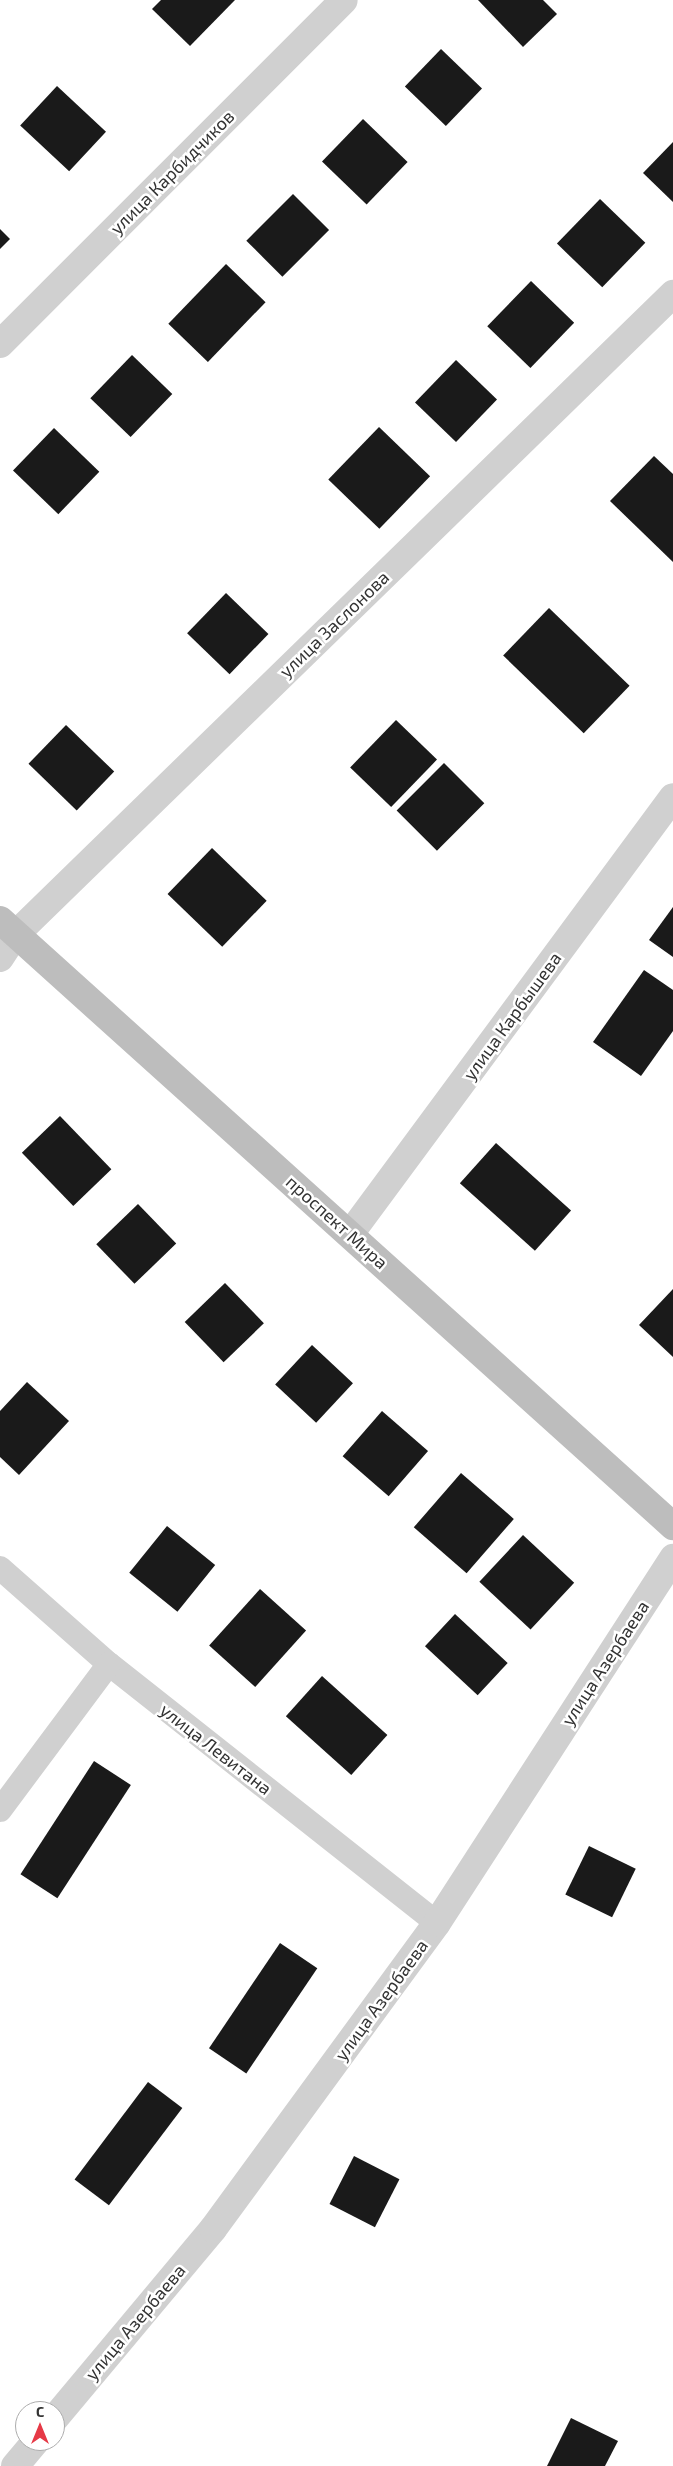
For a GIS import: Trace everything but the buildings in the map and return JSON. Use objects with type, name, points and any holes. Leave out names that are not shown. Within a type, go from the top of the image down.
[{"type":"main road","name":"проспект Мира","points":[[8,927],[673,1526]]},
{"type":"street","name":"улица Карбидчиков","points":[[0,344],[344,0]]},
{"type":"street","name":"улица Заслонова","points":[[0,958],[8,927],[673,294]]},
{"type":"street","name":"улица Карбышева","points":[[350,1234],[673,797]]},
{"type":"street","name":"улица Азербаева","points":[[65,2406],[213,2229],[437,1923],[673,1558]]},
{"type":"street","points":[[15,2466],[28,2451]]},
{"type":"lane","name":"улица Левитана","points":[[0,1568],[109,1664],[437,1923]]},
{"type":"lane","points":[[0,1810],[109,1664]]}]
